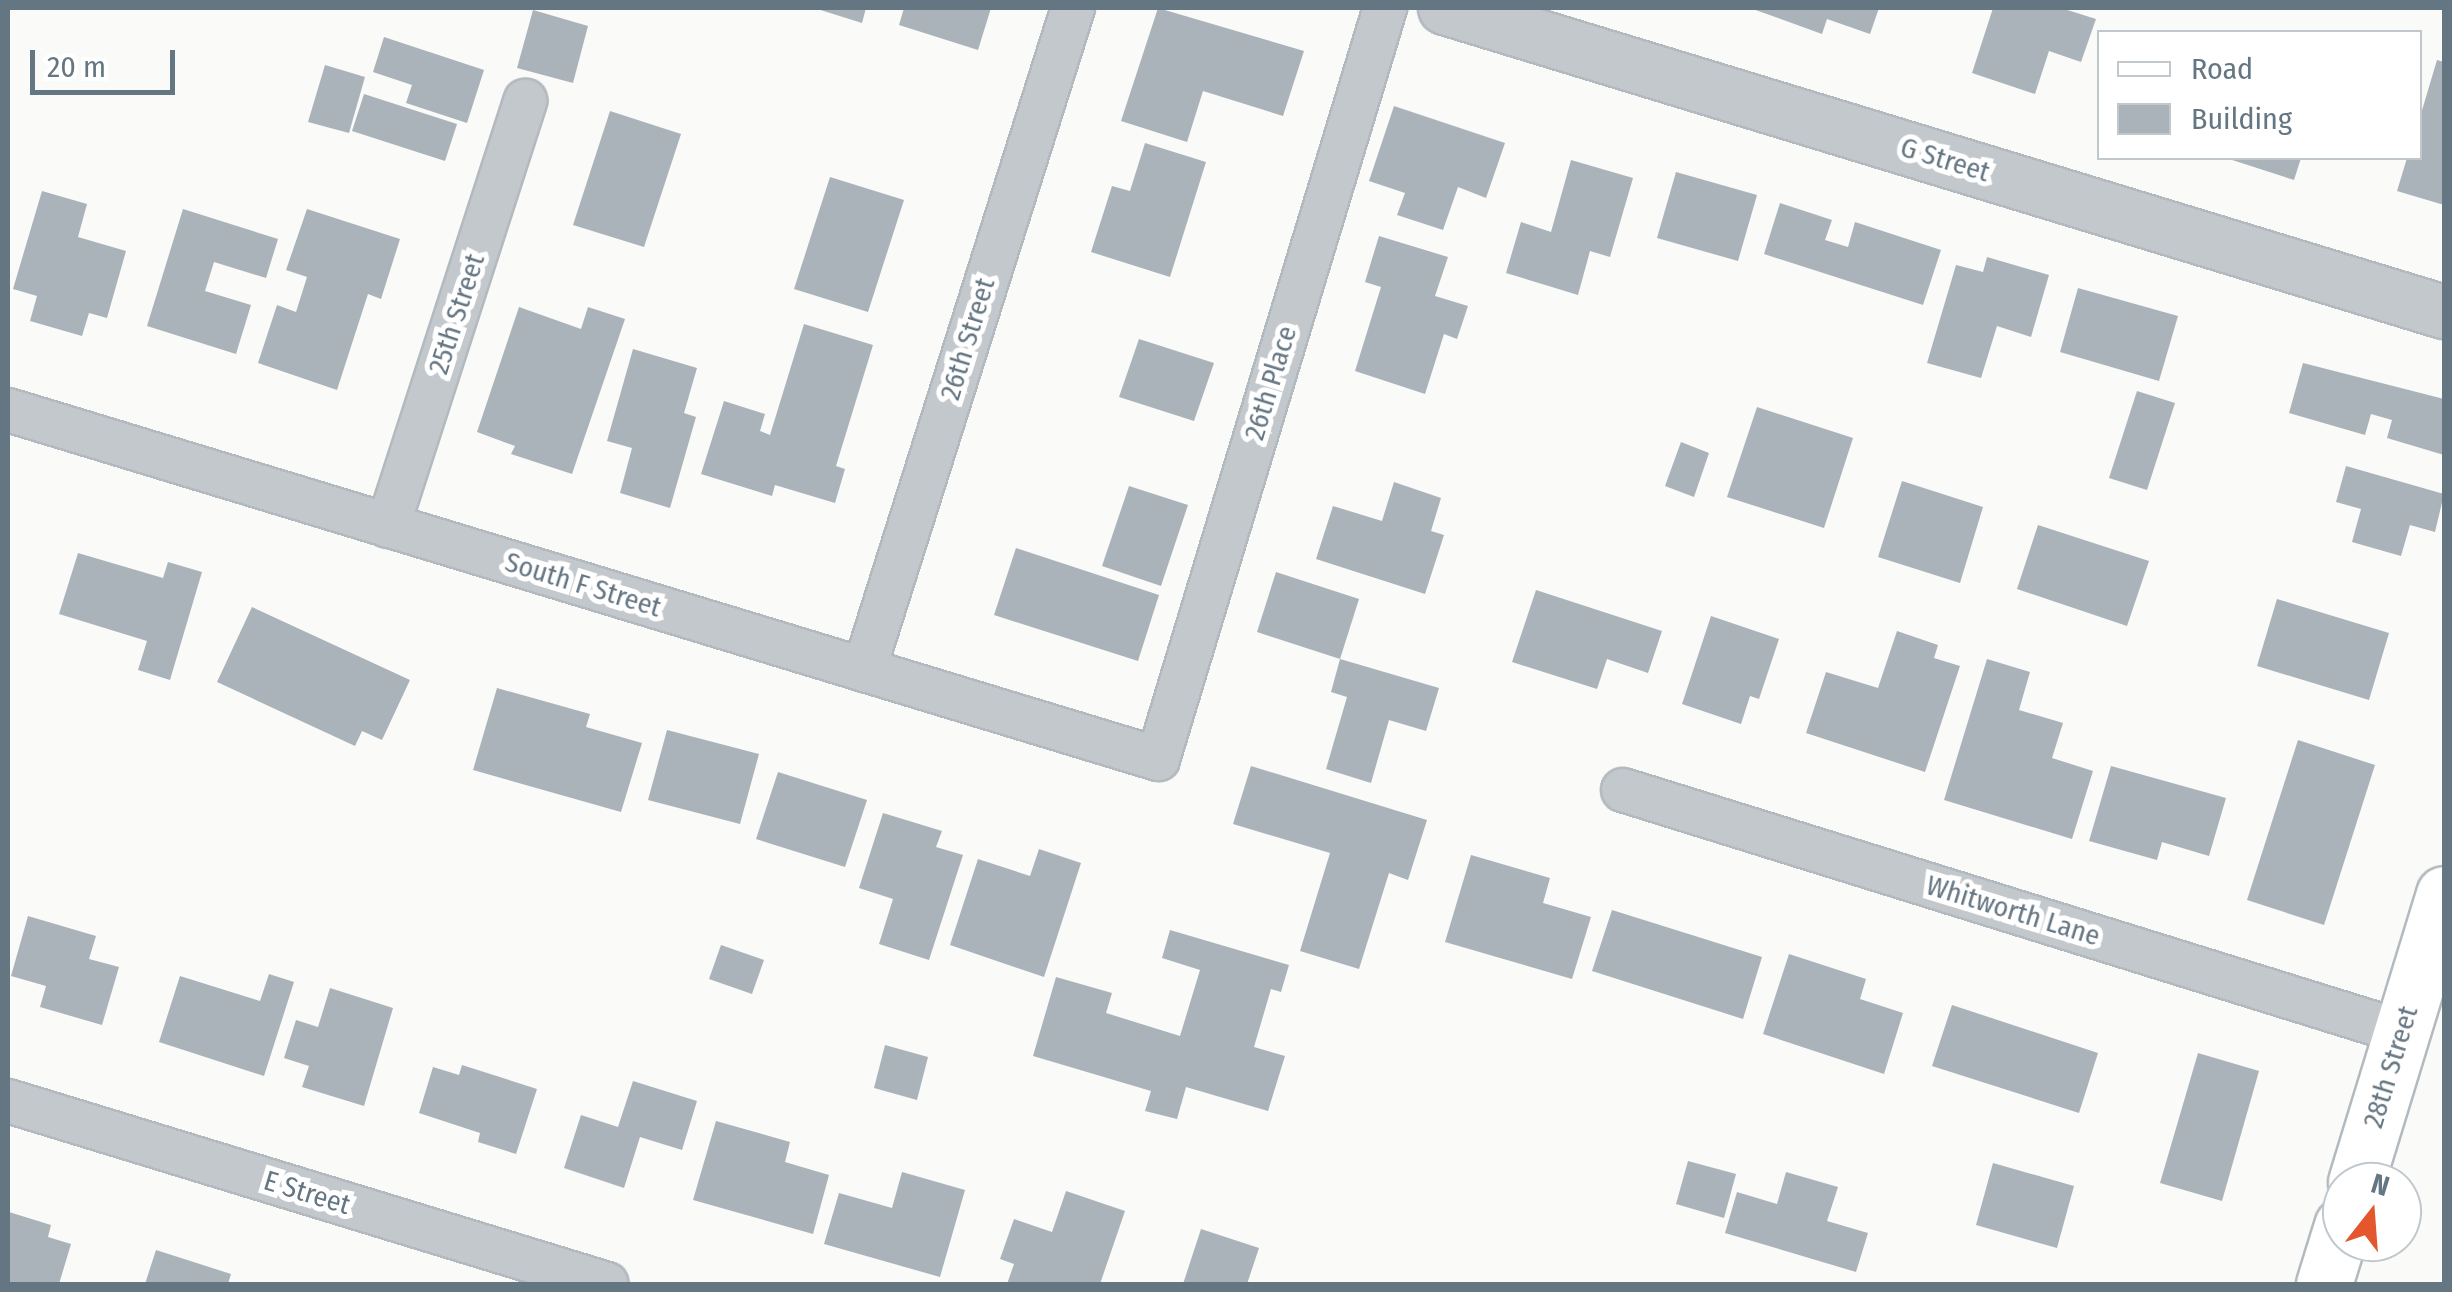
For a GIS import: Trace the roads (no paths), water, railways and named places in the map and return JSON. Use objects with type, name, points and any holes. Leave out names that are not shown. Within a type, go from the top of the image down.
[{"type":"main road","name":"28th Street","points":[[2362,1162],[2444,894]]},
{"type":"street","name":"26th Street","points":[[864,670],[1073,8]]},
{"type":"street","name":"26th Place","points":[[1158,760],[1384,8]]},
{"type":"street","name":"G Street","points":[[1452,8],[2444,312]]},
{"type":"street","name":"25th Street","points":[[388,526],[525,102]]},
{"type":"street","name":"South F Street","points":[[8,410],[1158,760]]},
{"type":"street","name":"Whitworth Lane","points":[[1624,790],[2402,1032]]},
{"type":"street","name":"E Street","points":[[8,1101],[607,1284]]}]
